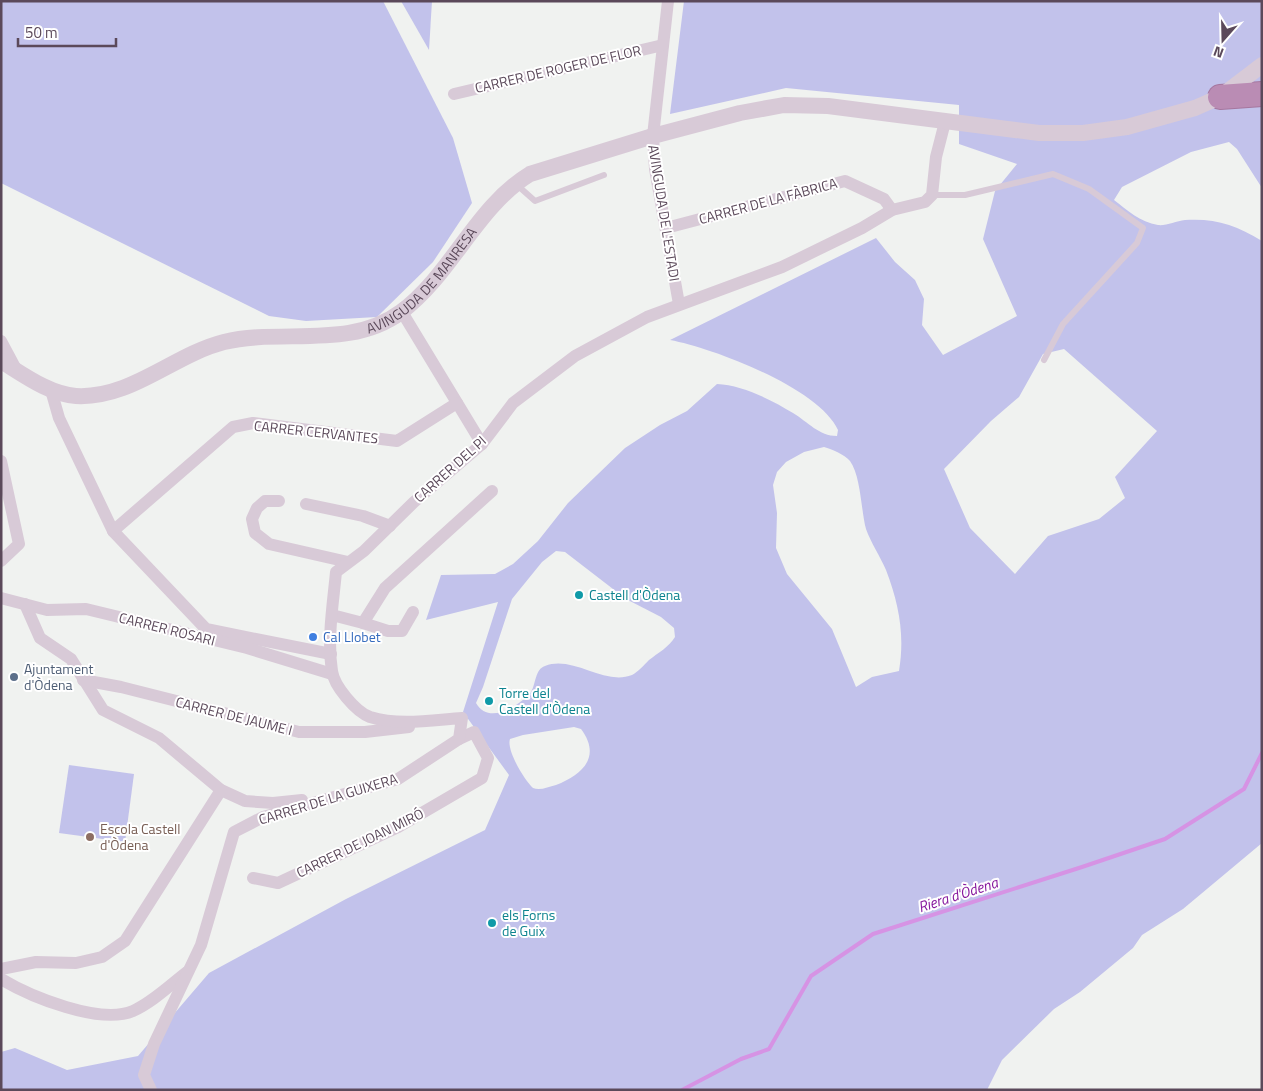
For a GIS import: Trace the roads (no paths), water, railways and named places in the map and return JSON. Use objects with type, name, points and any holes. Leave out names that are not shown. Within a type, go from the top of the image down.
[{"type":"highway","points":[[1220,97],[1262,94]]},
{"type":"street","name":"AVINGUDA DE L'ESTADI","points":[[668,1],[653,136],[655,169],[679,304]]},
{"type":"street","name":"CARRER DE ROGER DE FLOR","points":[[454,94],[663,45]]},
{"type":"street","name":"AVINGUDA DE MANRESA","points":[[1,361],[51,390],[74,396],[96,396],[123,388],[224,342],[256,338],[323,337],[384,324],[402,312],[441,273],[498,200],[514,183],[544,168],[740,113],[784,105],[828,106],[1039,133],[1083,133],[1127,127],[1196,108],[1220,97],[1262,65]]},
{"type":"street","points":[[932,195],[936,157],[944,122]]},
{"type":"street","name":"CARRER DE LA FÀBRICA","points":[[666,228],[845,181],[884,199],[892,210]]},
{"type":"street","name":"CARRER DEL PI","points":[[332,674],[332,616],[336,572],[364,550],[482,444],[513,403],[575,356],[647,317],[782,267],[862,228],[892,210],[925,202],[932,195]]},
{"type":"street","points":[[402,312],[482,444]]},
{"type":"street","points":[[1,341],[17,371]]},
{"type":"street","points":[[51,390],[59,418],[113,531],[206,629],[331,654]]},
{"type":"street","name":"CARRER CERVANTES","points":[[113,531],[233,427],[253,423],[398,441],[457,403]]},
{"type":"street","points":[[1,461],[20,544],[1,561]]},
{"type":"street","points":[[363,623],[385,588],[492,491]]},
{"type":"street","points":[[279,501],[265,500],[257,508],[252,519],[255,533],[269,544],[348,562]]},
{"type":"street","points":[[306,504],[363,516],[390,526]]},
{"type":"street","name":"CARRER ROSARI","points":[[1,598],[47,610],[86,609],[247,648],[332,674]]},
{"type":"street","points":[[25,604],[40,638],[72,659],[83,680],[103,710],[159,738],[221,790],[245,802],[323,800]]},
{"type":"street","points":[[332,616],[388,631],[402,631],[413,612]]},
{"type":"street","points":[[332,674],[352,706],[370,717],[421,722],[462,718],[459,739]]},
{"type":"street","name":"CARRER DE JAUME I","points":[[83,680],[121,687],[299,732],[365,732],[446,719]]},
{"type":"street","name":"CARRER DE JOAN MIRÓ","points":[[253,878],[278,883],[398,827],[482,778],[488,758],[474,732],[459,739]]},
{"type":"street","name":"CARRER DE LA GUIXERA","points":[[151,1090],[144,1075],[154,1044],[202,945],[234,832],[263,817],[398,779],[459,739]]},
{"type":"street","points":[[1,969],[36,962],[76,963],[102,957],[125,941],[221,790]]},
{"type":"street","points":[[1,979],[30,994],[48,1000],[96,1014],[115,1016],[134,1010],[189,970]]},
{"type":"lane","points":[[932,195],[965,195],[1053,174],[1089,189],[1143,228],[1137,244],[1063,324],[1044,360]]},
{"type":"lane","points":[[514,183],[536,201],[604,175]]},
{"type":"waterway","name":"Riera d'Òdena","points":[[682,1090],[741,1059],[769,1049],[811,976],[873,934],[1165,839],[1244,789],[1262,753]]},
{"type":"place","name":"Castell d'Òdena","points":[[579,595]]},
{"type":"place","name":"Cal Llobet","points":[[313,637]]},
{"type":"place","name":"Ajuntament d'Òdena","points":[[14,677]]},
{"type":"place","name":"Torre del Castell d'Òdena","points":[[489,701]]},
{"type":"place","name":"Escola Castell d'Òdena","points":[[90,837]]},
{"type":"place","name":"els Forns de Guix","points":[[492,923]]}]
